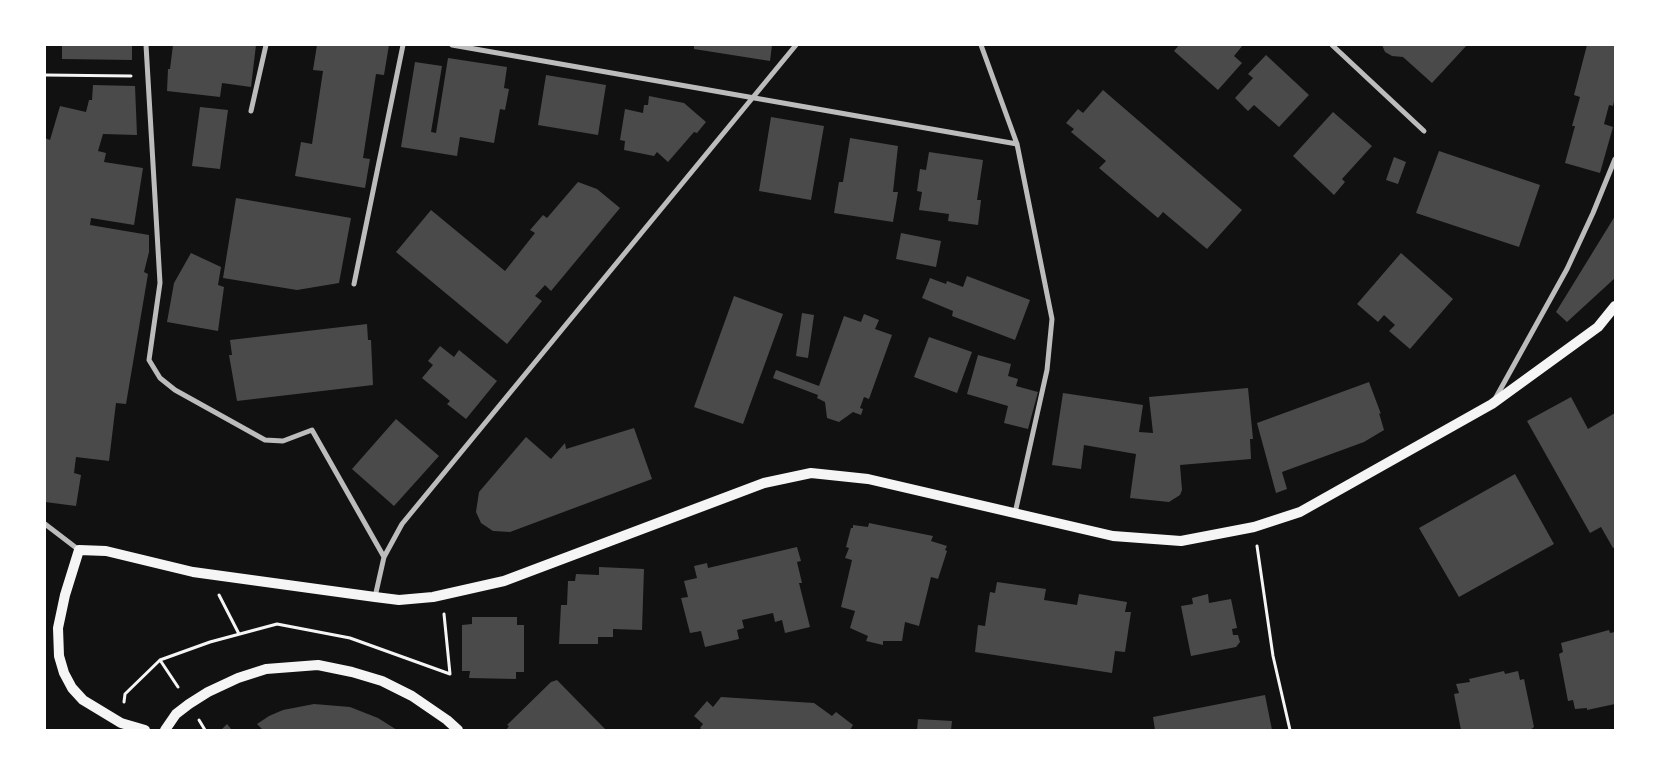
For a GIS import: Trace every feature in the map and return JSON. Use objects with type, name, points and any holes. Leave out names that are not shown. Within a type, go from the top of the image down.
[{"type":"main road","points":[[145,730],[121,723],[83,700],[72,688],[64,673],[59,656],[58,628],[65,595],[79,550],[106,551],[193,572],[399,600],[433,596],[504,580],[764,483],[812,473],[868,479],[1113,536],[1181,541],[1254,527],[1300,512],[1492,404],[1598,327],[1615,306]]},
{"type":"main road","points":[[165,730],[176,714],[189,704],[223,685],[266,669],[318,665],[382,681],[412,696],[458,730]]},
{"type":"street","points":[[146,45],[146,76],[160,283],[149,360],[160,378],[175,390],[265,440],[283,441],[312,430],[384,557]]},
{"type":"street","points":[[251,111],[266,45]]},
{"type":"street","points":[[354,284],[403,45]]},
{"type":"street","points":[[453,45],[1017,144]]},
{"type":"street","points":[[376,597],[384,557],[402,524],[752,96],[796,45]]},
{"type":"street","points":[[981,45],[1017,144],[1052,319],[1048,370],[1015,514]]},
{"type":"street","points":[[1332,45],[1424,131]]},
{"type":"street","points":[[1492,404],[1567,269],[1615,159]]},
{"type":"street","points":[[45,524],[79,550]]},
{"type":"path","points":[[45,75],[146,76]]},
{"type":"path","points":[[1254,527],[1273,656],[1290,730]]},
{"type":"path","points":[[215,588],[239,634]]},
{"type":"path","points":[[121,723],[125,694],[160,660],[210,642],[278,624],[350,638],[450,674],[443,609]]},
{"type":"path","points":[[160,660],[205,730]]},
{"type":"building","points":[[62,45],[132,45],[132,60],[62,59]]},
{"type":"building","points":[[173,45],[256,45],[251,87],[222,83],[220,97],[167,91],[168,69],[170,69]]},
{"type":"building","points":[[317,45],[389,45],[384,75],[376,74],[363,158],[370,159],[365,188],[295,176],[301,142],[312,144],[323,71],[313,70]]},
{"type":"building","points":[[694,45],[772,45],[770,61],[694,49]]},
{"type":"building","points":[[1179,45],[1243,45],[1234,56],[1242,63],[1218,90],[1174,51]]},
{"type":"building","points":[[1382,45],[1467,45],[1432,83],[1403,57],[1392,56],[1385,52]]},
{"type":"building","points":[[1587,45],[1615,45],[1615,97],[1613,106],[1609,105],[1604,124],[1613,127],[1600,173],[1565,163],[1575,126],[1572,126],[1580,97],[1574,95]]},
{"type":"building","points":[[1266,55],[1309,95],[1279,127],[1254,105],[1248,111],[1235,98],[1253,78],[1248,74]]},
{"type":"building","points":[[448,58],[507,67],[504,88],[509,89],[505,110],[500,109],[494,143],[460,137],[457,156],[401,147],[415,62],[442,66],[431,132],[436,133]]},
{"type":"building","points":[[546,75],[606,85],[598,135],[538,125]]},
{"type":"building","points":[[93,85],[135,86],[137,135],[103,134],[98,151],[106,153],[104,162],[143,168],[134,225],[91,218],[90,225],[149,235],[149,252],[144,272],[148,274],[126,404],[116,403],[109,461],[76,457],[74,473],[81,475],[76,506],[45,502],[45,138],[50,140],[60,106],[86,112],[89,100],[92,100]]},
{"type":"building","points":[[1103,90],[1242,210],[1207,249],[1163,212],[1158,218],[1099,168],[1106,161],[1071,132],[1074,129],[1066,123],[1078,109],[1083,113]]},
{"type":"building","points":[[649,96],[684,103],[706,122],[697,133],[694,132],[668,162],[657,152],[654,156],[624,150],[625,141],[620,140],[625,109],[643,113],[644,105],[648,105]]},
{"type":"building","points":[[200,107],[228,110],[220,169],[192,166]]},
{"type":"building","points":[[1333,112],[1372,146],[1342,179],[1345,182],[1334,195],[1293,156]]},
{"type":"building","points":[[771,117],[824,126],[811,200],[759,191]]},
{"type":"building","points":[[850,138],[898,146],[893,192],[898,192],[893,222],[834,213],[839,182],[843,182]]},
{"type":"building","points":[[1439,151],[1540,185],[1519,247],[1416,213]]},
{"type":"building","points":[[929,152],[983,160],[977,200],[981,200],[978,225],[948,221],[949,214],[919,210],[922,192],[917,191],[920,169],[926,170]]},
{"type":"building","points":[[1394,157],[1406,162],[1398,184],[1386,180]]},
{"type":"building","points":[[578,182],[597,189],[620,208],[551,291],[545,285],[535,296],[542,301],[507,344],[396,252],[431,210],[505,271],[535,233],[530,230],[543,215],[547,218]]},
{"type":"building","points":[[236,198],[351,218],[339,283],[297,290],[223,278]]},
{"type":"building","points":[[1615,216],[1615,278],[1567,322],[1556,312]]},
{"type":"building","points":[[901,233],[941,241],[936,267],[896,259]]},
{"type":"building","points":[[191,253],[221,267],[218,285],[224,287],[218,331],[167,322],[174,283]]},
{"type":"building","points":[[1401,253],[1453,299],[1410,349],[1389,331],[1395,325],[1384,315],[1378,322],[1357,304]]},
{"type":"building","points":[[967,276],[1030,300],[1015,340],[952,316],[953,311],[922,298],[930,278],[946,284],[947,281],[963,287]]},
{"type":"building","points":[[734,296],[783,314],[743,424],[694,407]]},
{"type":"building","points":[[802,313],[814,315],[808,358],[796,356]]},
{"type":"building","points":[[864,314],[879,320],[875,329],[892,335],[869,399],[864,397],[860,408],[863,409],[861,415],[853,412],[839,422],[827,418],[825,402],[817,398],[818,395],[773,378],[776,370],[819,386],[844,316],[861,322]]},
{"type":"building","points":[[367,324],[368,340],[371,340],[373,385],[237,401],[229,355],[232,355],[230,340]]},
{"type":"building","points":[[929,337],[972,352],[957,393],[914,377]]},
{"type":"building","points":[[440,346],[454,357],[459,350],[497,381],[466,419],[447,404],[450,401],[422,378],[433,365],[428,361]]},
{"type":"building","points":[[978,355],[1011,364],[1008,376],[1018,379],[1016,386],[1038,392],[1028,429],[1004,423],[1008,406],[967,394]]},
{"type":"building","points":[[1369,382],[1381,414],[1379,413],[1384,430],[1364,442],[1282,472],[1287,489],[1276,493],[1257,423]]},
{"type":"building","points":[[1248,388],[1253,439],[1250,439],[1251,459],[1180,465],[1182,490],[1180,495],[1169,502],[1130,498],[1136,454],[1084,445],[1081,469],[1052,465],[1063,393],[1143,405],[1139,432],[1153,433],[1149,397]]},
{"type":"building","points":[[1571,397],[1588,429],[1615,413],[1615,547],[1613,548],[1601,527],[1590,533],[1527,421]]},
{"type":"building","points":[[396,419],[439,456],[394,506],[352,469]]},
{"type":"building","points":[[634,428],[652,479],[510,532],[493,531],[481,523],[476,512],[479,492],[526,437],[551,459],[565,443],[566,449]]},
{"type":"building","points":[[1515,474],[1554,544],[1459,597],[1419,528]]},
{"type":"building","points":[[869,523],[933,536],[931,541],[947,546],[938,579],[931,577],[919,626],[905,622],[902,641],[883,641],[883,645],[866,641],[868,636],[850,628],[855,611],[841,607],[852,560],[845,558],[849,548],[846,547],[851,528],[853,528],[853,525],[868,527]]},
{"type":"building","points":[[797,547],[801,561],[797,562],[802,583],[799,583],[810,627],[785,633],[782,620],[775,622],[773,613],[742,620],[744,628],[737,630],[739,639],[705,647],[701,631],[690,633],[681,598],[688,597],[684,581],[697,578],[694,566],[707,563],[708,568]]},
{"type":"building","points":[[599,567],[644,569],[642,630],[613,629],[613,637],[598,637],[598,644],[559,644],[561,605],[567,605],[568,581],[575,581],[576,574],[599,575]]},
{"type":"building","points":[[997,582],[1046,589],[1044,600],[1077,605],[1079,594],[1127,602],[1125,612],[1131,612],[1125,652],[1115,651],[1112,673],[975,652],[978,625],[985,626],[990,592],[995,593]]},
{"type":"building","points":[[1208,594],[1209,603],[1231,599],[1237,628],[1232,629],[1233,635],[1238,635],[1240,642],[1236,647],[1191,656],[1181,606],[1193,604],[1192,598]]},
{"type":"building","points":[[472,617],[517,617],[517,625],[524,625],[524,672],[516,672],[516,679],[469,678],[470,671],[462,671],[462,625],[472,624]]},
{"type":"building","points":[[1609,630],[1610,633],[1615,632],[1615,704],[1587,710],[1587,708],[1575,709],[1573,700],[1568,701],[1559,654],[1563,652],[1561,643]]},
{"type":"building","points":[[1504,671],[1505,674],[1518,671],[1520,680],[1524,679],[1534,727],[1530,730],[1461,730],[1454,694],[1459,693],[1456,684],[1470,682],[1469,679]]},
{"type":"building","points":[[557,680],[606,730],[506,730],[509,726],[507,725],[551,682]]},
{"type":"building","points":[[1265,695],[1272,730],[1155,730],[1153,717]]},
{"type":"building","points":[[721,697],[814,703],[832,716],[836,712],[853,725],[850,730],[702,730],[700,728],[703,724],[694,716],[707,701],[713,707]]},
{"type":"building","points":[[314,704],[350,707],[378,718],[397,730],[263,730],[257,724],[283,710]]},
{"type":"building","points":[[918,719],[952,721],[951,730],[917,730]]},
{"type":"building","points":[[227,724],[232,730],[221,730]]}]
